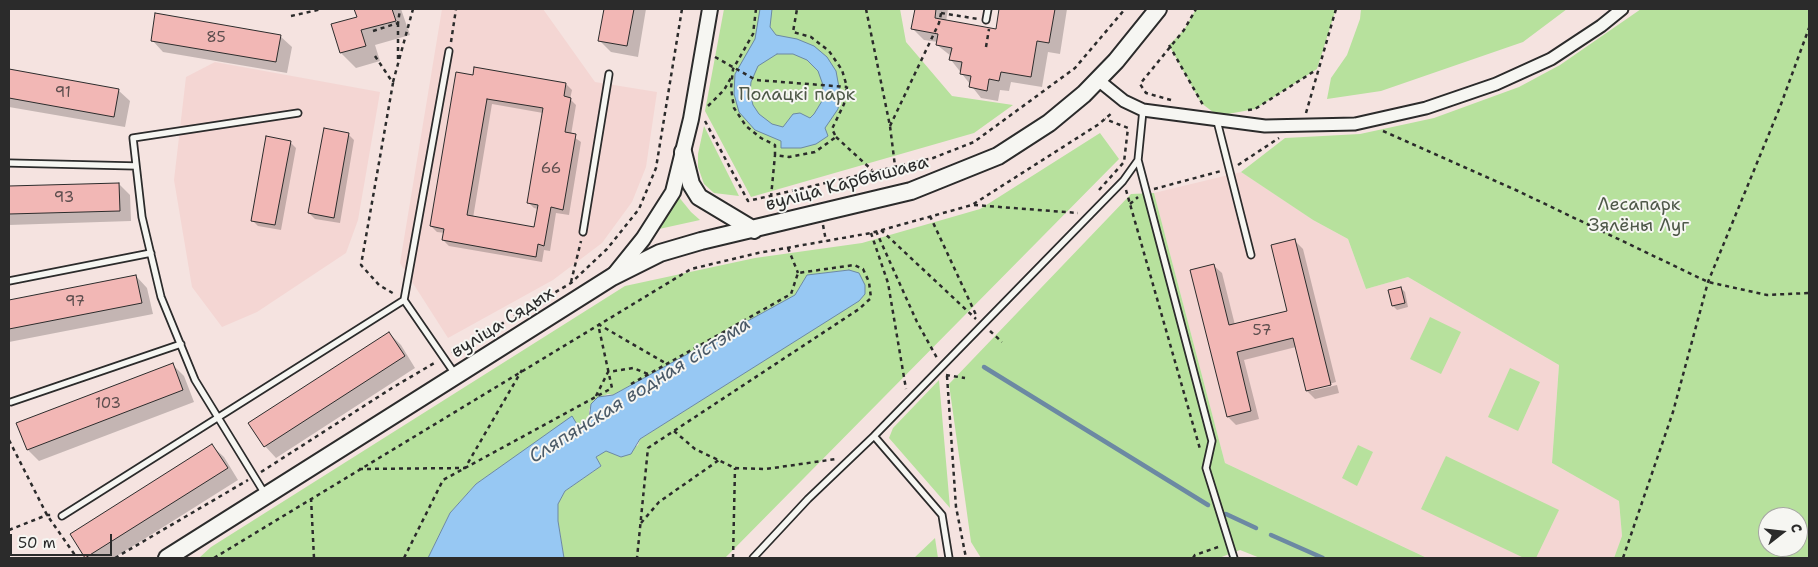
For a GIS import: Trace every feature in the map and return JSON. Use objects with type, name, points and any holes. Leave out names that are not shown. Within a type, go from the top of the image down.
[{"type":"main road","name":"вуліца Карбышава","points":[[612,278],[660,253],[701,241],[754,230],[911,191],[998,156],[1073,105],[1098,80],[1158,9]]},
{"type":"main road","points":[[683,152],[691,184],[699,197],[754,230]]},
{"type":"main road","name":"вуліца Сядых","points":[[167,558],[612,278]]},
{"type":"street","name":"вуліца Сядых","points":[[612,278],[662,212],[673,192],[683,152],[710,9]]},
{"type":"street","points":[[1098,80],[1124,101],[1143,110],[1265,126],[1355,124],[1426,108],[1496,84],[1551,59],[1601,26],[1622,9]]},
{"type":"lane","points":[[986,20],[988,9]]},
{"type":"lane","points":[[449,51],[404,300],[456,376]]},
{"type":"lane","points":[[583,232],[609,74]]},
{"type":"lane","points":[[1143,110],[1138,160],[1212,441],[1206,468],[1234,558]]},
{"type":"lane","points":[[266,496],[196,380],[161,297],[142,217],[133,138],[298,113]]},
{"type":"lane","points":[[1217,120],[1251,256]]},
{"type":"lane","points":[[753,558],[808,498],[874,436],[1123,181],[1138,160]]},
{"type":"lane","points":[[9,163],[136,166]]},
{"type":"lane","points":[[9,280],[151,253]]},
{"type":"lane","points":[[62,516],[404,300]]},
{"type":"lane","points":[[11,402],[180,344]]},
{"type":"lane","points":[[874,436],[942,515],[949,558]]},
{"type":"path","points":[[291,16],[322,9]]},
{"type":"path","points":[[398,63],[400,9]]},
{"type":"path","points":[[404,300],[379,285],[361,265],[393,82],[413,9]]},
{"type":"path","points":[[449,51],[456,9]]},
{"type":"path","points":[[115,558],[255,476],[392,388],[571,283],[608,249],[639,209],[653,176],[666,114],[682,9]]},
{"type":"path","points":[[756,9],[753,34],[732,69],[731,88],[734,108],[746,126],[761,138],[775,145],[771,198]]},
{"type":"path","points":[[797,9],[793,32],[811,37],[829,51],[842,70],[847,87],[844,104],[832,129],[836,137],[872,171]]},
{"type":"path","points":[[866,9],[890,126],[895,166]]},
{"type":"path","points":[[890,126],[939,22],[942,9]]},
{"type":"path","points":[[732,76],[724,90],[708,104],[705,121],[748,201],[771,198],[872,171],[933,158],[974,142],[1075,68],[1125,9]]},
{"type":"path","points":[[1140,84],[1169,46],[1184,30],[1196,9]]},
{"type":"path","points":[[1305,120],[1317,69],[1336,9]]},
{"type":"path","points":[[941,13],[991,21],[986,47]]},
{"type":"path","points":[[373,30],[398,23]]},
{"type":"path","points":[[1623,558],[1673,412],[1708,282],[1780,107],[1809,28]]},
{"type":"path","points":[[1169,46],[1201,103],[1207,108]]},
{"type":"path","points":[[375,56],[393,82]]},
{"type":"path","points":[[732,69],[752,79],[847,87]]},
{"type":"path","points":[[1246,111],[1255,109],[1317,69]]},
{"type":"path","points":[[214,558],[523,369],[691,269],[788,248],[871,233],[972,204],[1113,112]]},
{"type":"path","points":[[1098,191],[1124,162],[1128,128],[1105,119]]},
{"type":"path","points":[[1374,127],[1518,191],[1708,282],[1767,295],[1809,293]]},
{"type":"path","points":[[1146,191],[1229,169],[1248,160],[1282,136]]},
{"type":"path","points":[[775,155],[789,156],[815,152],[836,137]]},
{"type":"path","points":[[1123,181],[1206,468]]},
{"type":"path","points":[[972,204],[1078,213]]},
{"type":"path","points":[[1072,220],[1085,206]]},
{"type":"path","points":[[930,216],[978,321]]},
{"type":"path","points":[[881,230],[978,321]]},
{"type":"path","points":[[876,231],[917,322],[938,358],[932,365]]},
{"type":"path","points":[[571,283],[583,232]]},
{"type":"path","points":[[871,233],[888,283],[906,391],[913,384]]},
{"type":"path","points":[[631,384],[791,294],[798,273],[788,248]]},
{"type":"path","points":[[637,558],[648,448],[859,308],[870,298],[869,282],[866,276],[862,269],[854,266],[798,273]]},
{"type":"path","points":[[978,321],[985,314]]},
{"type":"path","points":[[598,324],[667,364]]},
{"type":"path","points":[[404,558],[443,480],[612,388],[598,324]]},
{"type":"path","points":[[989,330],[1002,342]]},
{"type":"path","points":[[608,372],[633,368],[648,374]]},
{"type":"path","points":[[465,468],[523,369]]},
{"type":"path","points":[[596,396],[608,372]]},
{"type":"path","points":[[965,378],[946,375],[956,507],[966,558]]},
{"type":"path","points":[[674,431],[695,449],[736,468],[766,469],[840,459],[833,465]]},
{"type":"path","points":[[9,440],[47,515],[77,558]]},
{"type":"path","points":[[641,523],[659,502],[719,460]]},
{"type":"path","points":[[358,469],[465,468]]},
{"type":"path","points":[[733,558],[736,468]]},
{"type":"path","points":[[311,498],[314,558]]},
{"type":"path","points":[[9,530],[47,515]]},
{"type":"path","points":[[1193,558],[1196,555],[1229,543]]},
{"type":"shaded area","points":[[442,9],[543,9],[595,82],[657,92],[646,167],[632,202],[602,243],[553,280],[448,338],[400,263]]},
{"type":"shaded area","points":[[215,62],[380,92],[358,220],[346,253],[257,312],[222,327],[192,287],[174,180],[186,77]]},
{"type":"shaded area","points":[[1241,172],[1313,220],[1348,239],[1366,289],[1408,277],[1559,365],[1552,463],[1619,501],[1622,536],[1614,558],[1427,558],[1225,463],[1154,193]]},
{"type":"green space","name":"Полацкі парк","points":[[724,9],[900,9],[906,42],[952,96],[1013,105],[974,133],[751,197],[705,111]]},
{"type":"green space","points":[[1196,9],[1336,9],[1317,69],[1255,109],[1228,114],[1213,112],[1201,103],[1169,45],[1184,30]]},
{"type":"green space","points":[[1361,9],[1567,9],[1523,42],[1381,91],[1327,99],[1331,78],[1347,55],[1360,19]]},
{"type":"green space","name":"Лесапарк Зялёны Луг","points":[[1641,9],[1809,9],[1809,558],[1614,558],[1622,536],[1619,501],[1552,463],[1559,365],[1408,277],[1366,289],[1348,239],[1313,220],[1241,172],[1285,138],[1360,134],[1434,118],[1519,87],[1560,65]]},
{"type":"green space","points":[[704,126],[739,196],[714,193],[704,184],[698,167],[698,154]]},
{"type":"green space","points":[[1100,133],[1119,159],[725,558],[564,558],[558,521],[558,504],[565,491],[601,466],[596,457],[606,450],[621,457],[638,445],[640,439],[861,299],[865,291],[849,270],[808,275],[795,295],[613,395],[608,394],[594,400],[589,410],[589,420],[578,426],[572,417],[476,484],[450,513],[428,558],[199,558],[211,547],[625,286],[755,258],[862,243],[980,209]]},
{"type":"green space","points":[[1154,193],[1225,463],[1427,558],[1260,558],[1240,550],[1219,558],[981,558],[971,542],[949,384],[1131,194]]},
{"type":"green space","points":[[678,196],[700,220],[659,229]]},
{"type":"green space","points":[[1430,317],[1461,332],[1441,374],[1410,359]]},
{"type":"green space","points":[[1510,368],[1540,382],[1518,431],[1488,417]]},
{"type":"green space","points":[[939,380],[950,508],[889,438],[893,428]]},
{"type":"green space","points":[[1358,445],[1373,452],[1357,486],[1342,478]]},
{"type":"green space","points":[[1446,456],[1559,510],[1536,558],[1524,558],[1421,509]]},
{"type":"green space","points":[[935,538],[938,558],[914,558]]},
{"type":"water","points":[[760,9],[772,9],[770,27],[776,35],[797,39],[814,46],[827,57],[836,71],[840,93],[838,109],[825,128],[828,136],[816,144],[801,148],[781,148],[781,141],[755,130],[739,112],[734,94],[735,74],[755,39]],"holes":[[[777,54],[793,54],[807,60],[818,71],[823,85],[822,101],[810,118],[800,113],[793,114],[783,127],[772,124],[759,114],[753,105],[750,93],[751,82],[758,66]]]},
{"type":"water","name":"Сляпянская водная сістэма","points":[[849,270],[859,273],[865,285],[865,294],[859,301],[640,439],[631,454],[621,457],[606,451],[596,457],[601,466],[565,491],[558,504],[558,521],[564,558],[428,558],[450,513],[476,484],[572,416],[578,426],[589,420],[591,404],[598,397],[613,395],[795,295],[807,275]]},
{"type":"building","points":[[354,9],[392,9],[396,21],[361,30],[366,46],[340,53],[331,24],[357,17]]},
{"type":"building","points":[[604,9],[634,9],[627,46],[598,41]]},
{"type":"building","points":[[915,9],[936,9],[935,18],[996,29],[999,9],[1055,9],[1049,43],[1037,41],[1031,77],[1001,72],[999,81],[989,79],[987,91],[969,87],[971,76],[960,74],[962,62],[949,60],[952,48],[936,45],[938,34],[911,29]]},
{"type":"building","points":[[155,13],[281,35],[276,62],[151,41]]},
{"type":"building","points":[[474,67],[566,83],[564,96],[571,98],[565,132],[576,134],[563,210],[551,207],[544,246],[538,244],[536,257],[442,240],[444,229],[430,226],[456,72],[473,75]],"holes":[[[487,99],[543,108],[527,203],[538,205],[534,227],[467,215]]]},
{"type":"building","points":[[9,69],[119,89],[114,117],[9,98]]},
{"type":"building","points":[[324,128],[349,133],[334,218],[308,213]]},
{"type":"building","points":[[266,136],[291,141],[275,225],[251,221]]},
{"type":"building","points":[[119,183],[120,211],[9,214],[9,186]]},
{"type":"building","points":[[1295,239],[1331,385],[1306,391],[1293,338],[1237,352],[1251,411],[1227,417],[1190,270],[1214,264],[1229,325],[1287,311],[1271,245]]},
{"type":"building","points":[[136,275],[142,303],[9,329],[9,300]]},
{"type":"building","points":[[1401,287],[1405,303],[1392,306],[1388,290]]},
{"type":"building","points":[[389,332],[405,356],[264,447],[248,423]]},
{"type":"building","points":[[173,363],[183,390],[27,450],[16,423]]},
{"type":"building","points":[[212,444],[228,468],[85,558],[70,534]]},
{"type":"waterway","points":[[984,367],[1208,505]]},
{"type":"waterway","points":[[1226,514],[1256,528]]},
{"type":"waterway","points":[[1271,535],[1323,558]]}]
